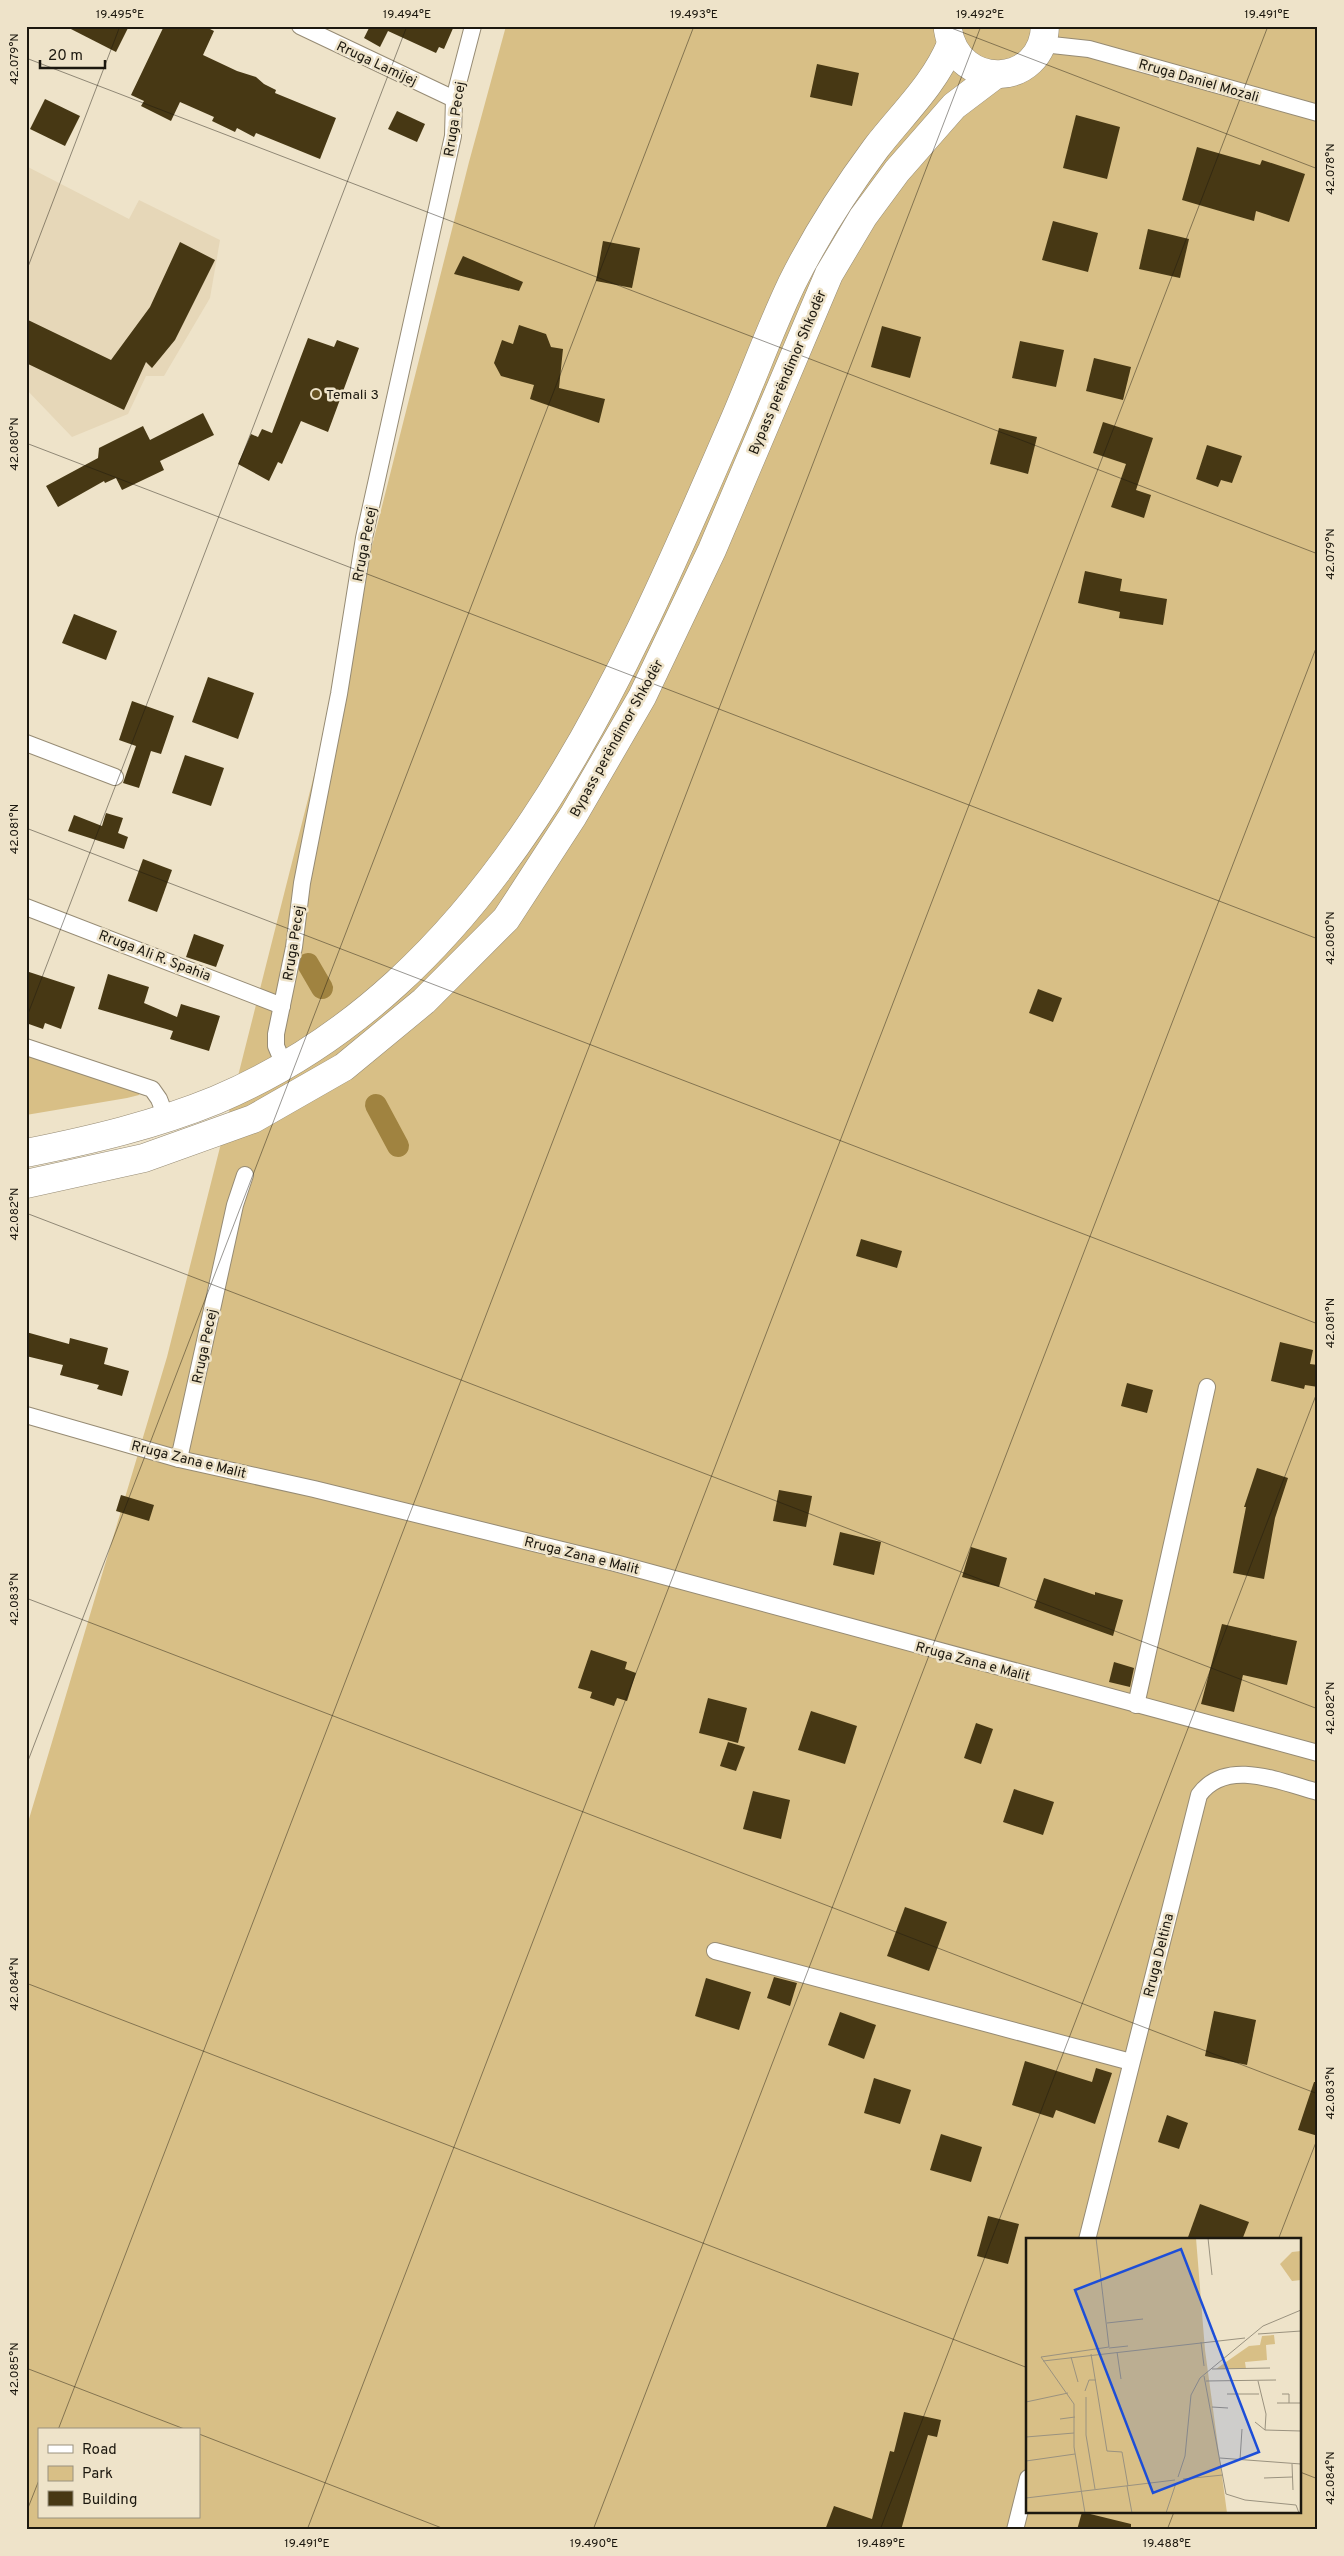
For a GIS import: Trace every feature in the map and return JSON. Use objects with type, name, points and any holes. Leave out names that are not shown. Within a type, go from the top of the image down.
[{"type":"highway","name":"Bypass perëndimor Shkodër","points":[[947,32],[966,64],[977,71],[995,75],[1014,72],[1026,66],[1035,57],[1046,33]]},
{"type":"highway","name":"Bypass perëndimor Shkodër","points":[[26,1153],[130,1129],[217,1100],[312,1050],[407,975],[464,914],[525,832],[588,732],[625,663],[681,542],[767,340],[815,239],[856,174],[927,88],[947,32]]},
{"type":"highway","name":"Bypass perëndimor Shkodër","points":[[26,1184],[144,1158],[253,1119],[344,1067],[424,1001],[506,919],[573,816],[642,697],[712,550],[789,363],[829,274],[863,217],[897,171],[954,106],[995,75]]},
{"type":"street","name":"Rruga Lamijej","points":[[300,26],[454,99]]},
{"type":"street","name":"Rruga Pecej","points":[[284,1065],[276,1046],[276,1034],[294,947],[302,883],[339,694],[364,538],[453,136],[454,99],[473,26]]},
{"type":"street","name":"Rruga Daniel Mozali","points":[[1046,33],[1052,45],[1079,47],[1318,114]]},
{"type":"street","points":[[26,743],[115,777]]},
{"type":"street","name":"Rruga Ali R. Spahia","points":[[26,907],[282,1006]]},
{"type":"street","points":[[26,1047],[152,1089],[159,1099],[166,1118]]},
{"type":"street","name":"Rruga Pecej","points":[[179,1459],[235,1205],[245,1175]]},
{"type":"street","points":[[1136,1705],[1206,1388]]},
{"type":"street","name":"Rruga Zana e Malit","points":[[26,1415],[179,1459],[323,1491],[615,1563],[1318,1753]]},
{"type":"street","name":"Rruga Deltina","points":[[1087,2238],[1199,1795],[1213,1780],[1227,1775],[1243,1774],[1318,1792]]},
{"type":"street","points":[[715,1951],[1131,2062]]},
{"type":"street","points":[[1015,2530],[1026,2486]]},
{"type":"shaded area","points":[[26,166],[129,219],[139,200],[220,240],[210,298],[164,376],[146,376],[128,414],[72,437],[26,389]]},
{"type":"green space","points":[[506,26],[1318,26],[1318,2530],[26,2530],[26,1829],[167,1357],[469,162]]},
{"type":"green space","points":[[26,1050],[141,1090],[139,1095],[127,1098],[26,1115]]},
{"type":"building","points":[[65,26],[129,26],[116,52]]},
{"type":"building","points":[[164,26],[204,26],[214,31],[203,55],[237,71],[256,77],[264,84],[276,90],[275,93],[336,118],[320,159],[256,133],[254,137],[237,128],[235,132],[212,121],[214,117],[180,102],[171,121],[141,106],[144,101],[131,95]]},
{"type":"building","points":[[370,26],[454,26],[444,49],[439,47],[436,53],[388,31],[380,47],[364,38]]},
{"type":"building","points":[[817,64],[859,73],[852,106],[810,97]]},
{"type":"building","points":[[45,99],[80,116],[65,146],[30,129]]},
{"type":"building","points":[[397,111],[425,124],[417,142],[388,129]]},
{"type":"building","points":[[1076,115],[1120,127],[1107,179],[1063,168]]},
{"type":"building","points":[[1197,147],[1260,165],[1262,160],[1305,174],[1289,222],[1256,211],[1254,221],[1182,200]]},
{"type":"building","points":[[1053,221],[1098,233],[1088,272],[1042,260]]},
{"type":"building","points":[[1148,229],[1189,239],[1180,278],[1139,269]]},
{"type":"building","points":[[603,241],[640,248],[632,288],[596,281]]},
{"type":"building","points":[[180,242],[215,260],[175,340],[152,368],[146,362],[124,410],[26,363],[26,319],[111,360],[150,307]]},
{"type":"building","points":[[463,256],[523,282],[519,291],[454,274]]},
{"type":"building","points":[[519,325],[546,334],[551,347],[563,349],[559,388],[605,399],[599,423],[530,399],[534,385],[501,376],[494,363],[502,340],[513,344]]},
{"type":"building","points":[[882,326],[921,337],[910,378],[871,367]]},
{"type":"building","points":[[308,338],[334,347],[337,340],[359,348],[328,432],[301,421],[282,464],[278,462],[269,481],[238,464],[251,434],[258,437],[262,429],[272,433]]},
{"type":"building","points":[[1020,341],[1064,350],[1056,387],[1012,378]]},
{"type":"building","points":[[1094,358],[1131,367],[1123,400],[1086,391]]},
{"type":"building","points":[[203,413],[214,435],[160,461],[164,470],[122,490],[116,478],[105,483],[104,481],[58,507],[46,486],[98,458],[99,448],[143,426],[150,440]]},
{"type":"building","points":[[1103,422],[1153,438],[1136,490],[1151,495],[1144,518],[1111,507],[1126,464],[1093,453]]},
{"type":"building","points":[[999,428],[1037,437],[1028,474],[990,464]]},
{"type":"building","points":[[1207,445],[1242,456],[1232,483],[1221,480],[1218,487],[1196,479]]},
{"type":"building","points":[[1085,571],[1122,579],[1120,591],[1167,599],[1163,625],[1119,618],[1120,612],[1078,603]]},
{"type":"building","points":[[74,614],[117,631],[106,660],[62,643]]},
{"type":"building","points":[[208,677],[254,693],[238,739],[192,722]]},
{"type":"building","points":[[132,701],[174,716],[161,754],[151,751],[139,788],[123,783],[136,746],[119,740]]},
{"type":"building","points":[[185,755],[224,768],[211,806],[172,793]]},
{"type":"building","points":[[106,813],[123,818],[118,833],[128,837],[124,849],[68,831],[74,815],[102,826]]},
{"type":"building","points":[[143,859],[172,870],[157,912],[128,901]]},
{"type":"building","points":[[194,934],[224,945],[216,967],[186,957]]},
{"type":"building","points":[[26,971],[75,987],[61,1029],[45,1023],[43,1029],[26,1023]]},
{"type":"building","points":[[108,974],[149,987],[144,1003],[177,1017],[181,1004],[220,1016],[209,1051],[170,1039],[173,1031],[98,1009]]},
{"type":"building","points":[[1038,989],[1062,998],[1053,1022],[1029,1013]]},
{"type":"building","points":[[861,1239],[902,1251],[897,1268],[856,1256]]},
{"type":"building","points":[[26,1332],[69,1344],[70,1338],[108,1348],[104,1364],[129,1371],[122,1396],[97,1389],[99,1385],[60,1375],[63,1365],[26,1356]]},
{"type":"building","points":[[1280,1342],[1313,1350],[1310,1364],[1318,1365],[1318,1387],[1305,1385],[1304,1389],[1271,1381]]},
{"type":"building","points":[[1127,1383],[1153,1390],[1147,1413],[1121,1406]]},
{"type":"building","points":[[1257,1468],[1288,1478],[1275,1518],[1264,1579],[1233,1573],[1246,1507],[1244,1507]]},
{"type":"building","points":[[779,1490],[812,1496],[806,1527],[773,1521]]},
{"type":"building","points":[[121,1495],[154,1505],[149,1521],[116,1511]]},
{"type":"building","points":[[840,1532],[881,1542],[874,1575],[833,1565]]},
{"type":"building","points":[[971,1547],[1007,1558],[999,1587],[962,1577]]},
{"type":"building","points":[[1044,1578],[1095,1595],[1095,1592],[1123,1600],[1113,1636],[1034,1608]]},
{"type":"building","points":[[1222,1624],[1297,1641],[1287,1685],[1243,1675],[1234,1712],[1201,1704]]},
{"type":"building","points":[[591,1650],[627,1662],[625,1669],[636,1673],[627,1701],[617,1698],[614,1706],[590,1698],[592,1692],[578,1688]]},
{"type":"building","points":[[1114,1662],[1134,1668],[1130,1687],[1109,1682]]},
{"type":"building","points":[[708,1698],[747,1708],[738,1743],[699,1733]]},
{"type":"building","points":[[811,1711],[857,1726],[845,1764],[798,1750]]},
{"type":"building","points":[[976,1723],[993,1729],[981,1764],[964,1758]]},
{"type":"building","points":[[728,1742],[745,1747],[736,1771],[720,1766]]},
{"type":"building","points":[[1014,1789],[1054,1802],[1043,1835],[1003,1822]]},
{"type":"building","points":[[753,1791],[790,1800],[781,1839],[743,1829]]},
{"type":"building","points":[[905,1907],[947,1922],[929,1971],[887,1956]]},
{"type":"building","points":[[774,1977],[797,1983],[790,2006],[767,1998]]},
{"type":"building","points":[[706,1978],[751,1992],[739,2030],[695,2016]]},
{"type":"building","points":[[1214,2011],[1256,2020],[1247,2065],[1205,2056]]},
{"type":"building","points":[[840,2012],[876,2025],[864,2059],[828,2045]]},
{"type":"building","points":[[1025,2061],[1092,2082],[1096,2068],[1112,2073],[1095,2124],[1056,2110],[1053,2118],[1012,2105]]},
{"type":"building","points":[[874,2078],[911,2090],[900,2124],[864,2113]]},
{"type":"building","points":[[1314,2082],[1318,2082],[1318,2136],[1298,2130]]},
{"type":"building","points":[[1167,2115],[1188,2123],[1179,2149],[1158,2142]]},
{"type":"building","points":[[941,2134],[982,2147],[971,2182],[930,2170]]},
{"type":"building","points":[[1200,2204],[1249,2222],[1243,2238],[1188,2238]]},
{"type":"building","points":[[988,2216],[1019,2224],[1008,2264],[977,2256]]},
{"type":"building","points":[[904,2412],[941,2420],[937,2437],[928,2435],[901,2530],[825,2530],[834,2506],[872,2519],[890,2451],[894,2452]]},
{"type":"building","points":[[1081,2514],[1090,2514],[1131,2524],[1131,2530],[1077,2530]]},
{"type":"waterway","points":[[308,964],[322,988]]},
{"type":"waterway","points":[[376,1105],[398,1146]]},
{"type":"place","name":"Temali 3","points":[[316,394]]}]
